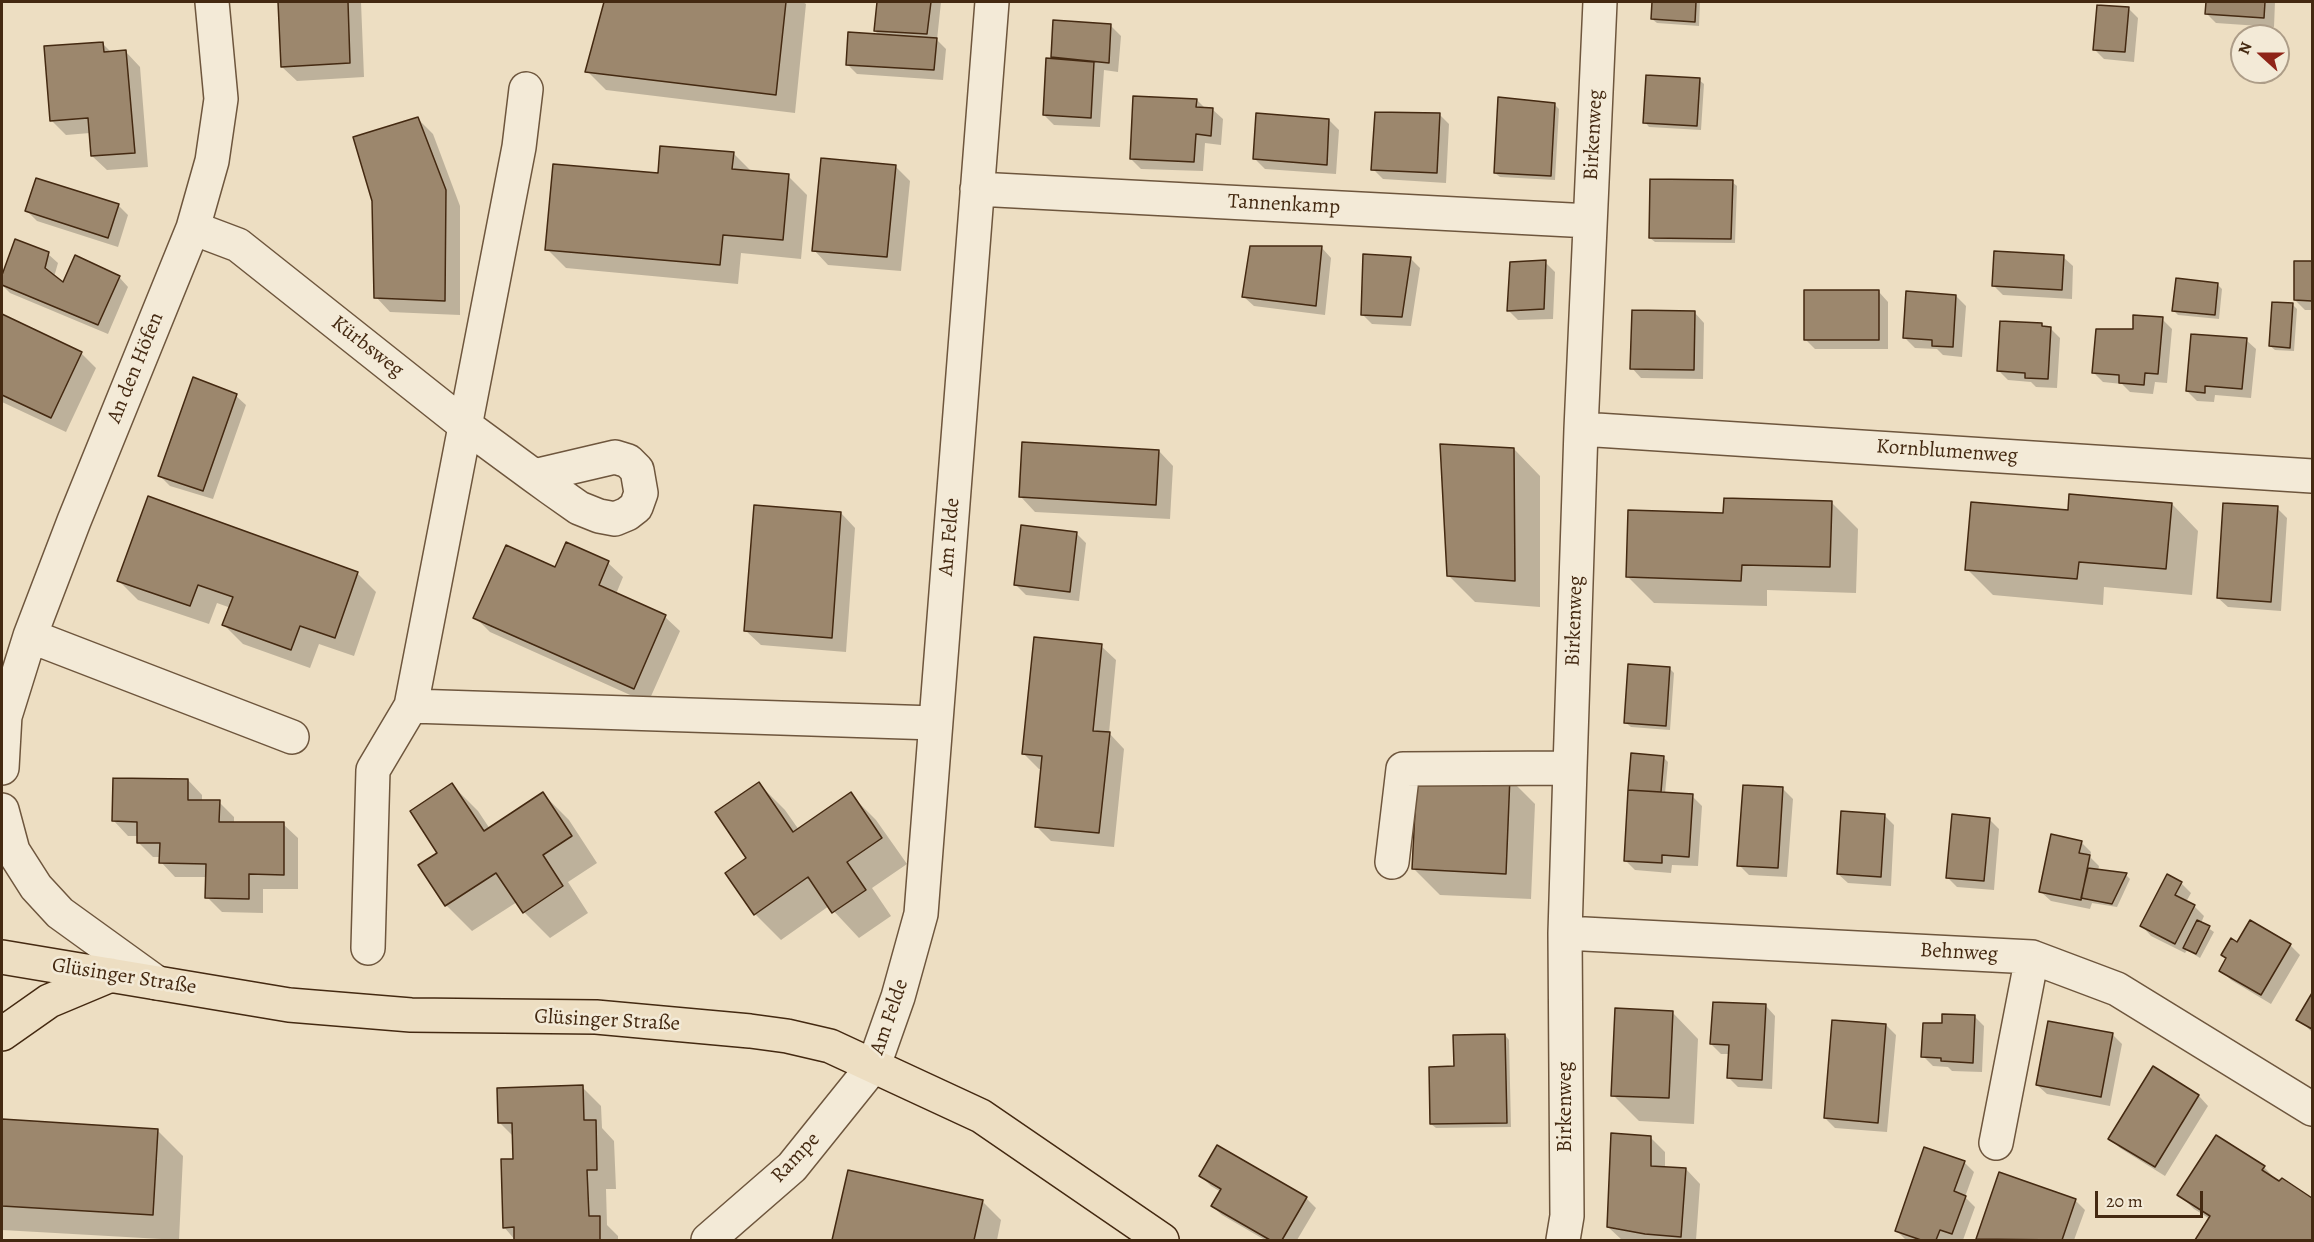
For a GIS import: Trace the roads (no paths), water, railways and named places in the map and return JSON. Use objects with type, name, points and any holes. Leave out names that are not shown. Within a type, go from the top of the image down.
[{"type":"main road","name":"Glüsinger Straße","points":[[2,957],[289,1005],[411,1015],[596,1017],[750,1031],[787,1036],[830,1046],[981,1116],[1162,1240]]},
{"type":"main road","points":[[2,1034],[49,1001],[111,975]]},
{"type":"street","name":"An den Höfen","points":[[2,768],[3,720],[17,653],[74,521],[194,228],[212,161],[221,99],[212,2]]},
{"type":"street","name":"Am Felde","points":[[874,1065],[898,997],[921,914],[992,2]]},
{"type":"street","name":"Birkenweg","points":[[1563,1240],[1567,1216],[1565,933],[1581,429],[1600,2]]},
{"type":"street","points":[[368,948],[373,770],[411,706],[519,147],[526,89]]},
{"type":"street","name":"Tannenkamp","points":[[977,189],[1590,221]]},
{"type":"street","name":"Kürbsweg","points":[[194,228],[238,245],[466,426],[534,476]]},
{"type":"street","name":"Kornblumenweg","points":[[1581,429],[2313,476]]},
{"type":"street","points":[[17,653],[292,737]]},
{"type":"street","points":[[411,706],[935,723]]},
{"type":"street","points":[[1392,862],[1403,770],[1570,768]]},
{"type":"street","points":[[2,810],[13,851],[36,887],[60,913],[157,983]]},
{"type":"street","name":"Behnweg","points":[[1565,933],[2032,957],[2117,989],[2313,1109]]},
{"type":"street","points":[[1996,1143],[2032,957]]},
{"type":"street","name":"Rampe","points":[[708,1240],[792,1167],[874,1065]]}]
